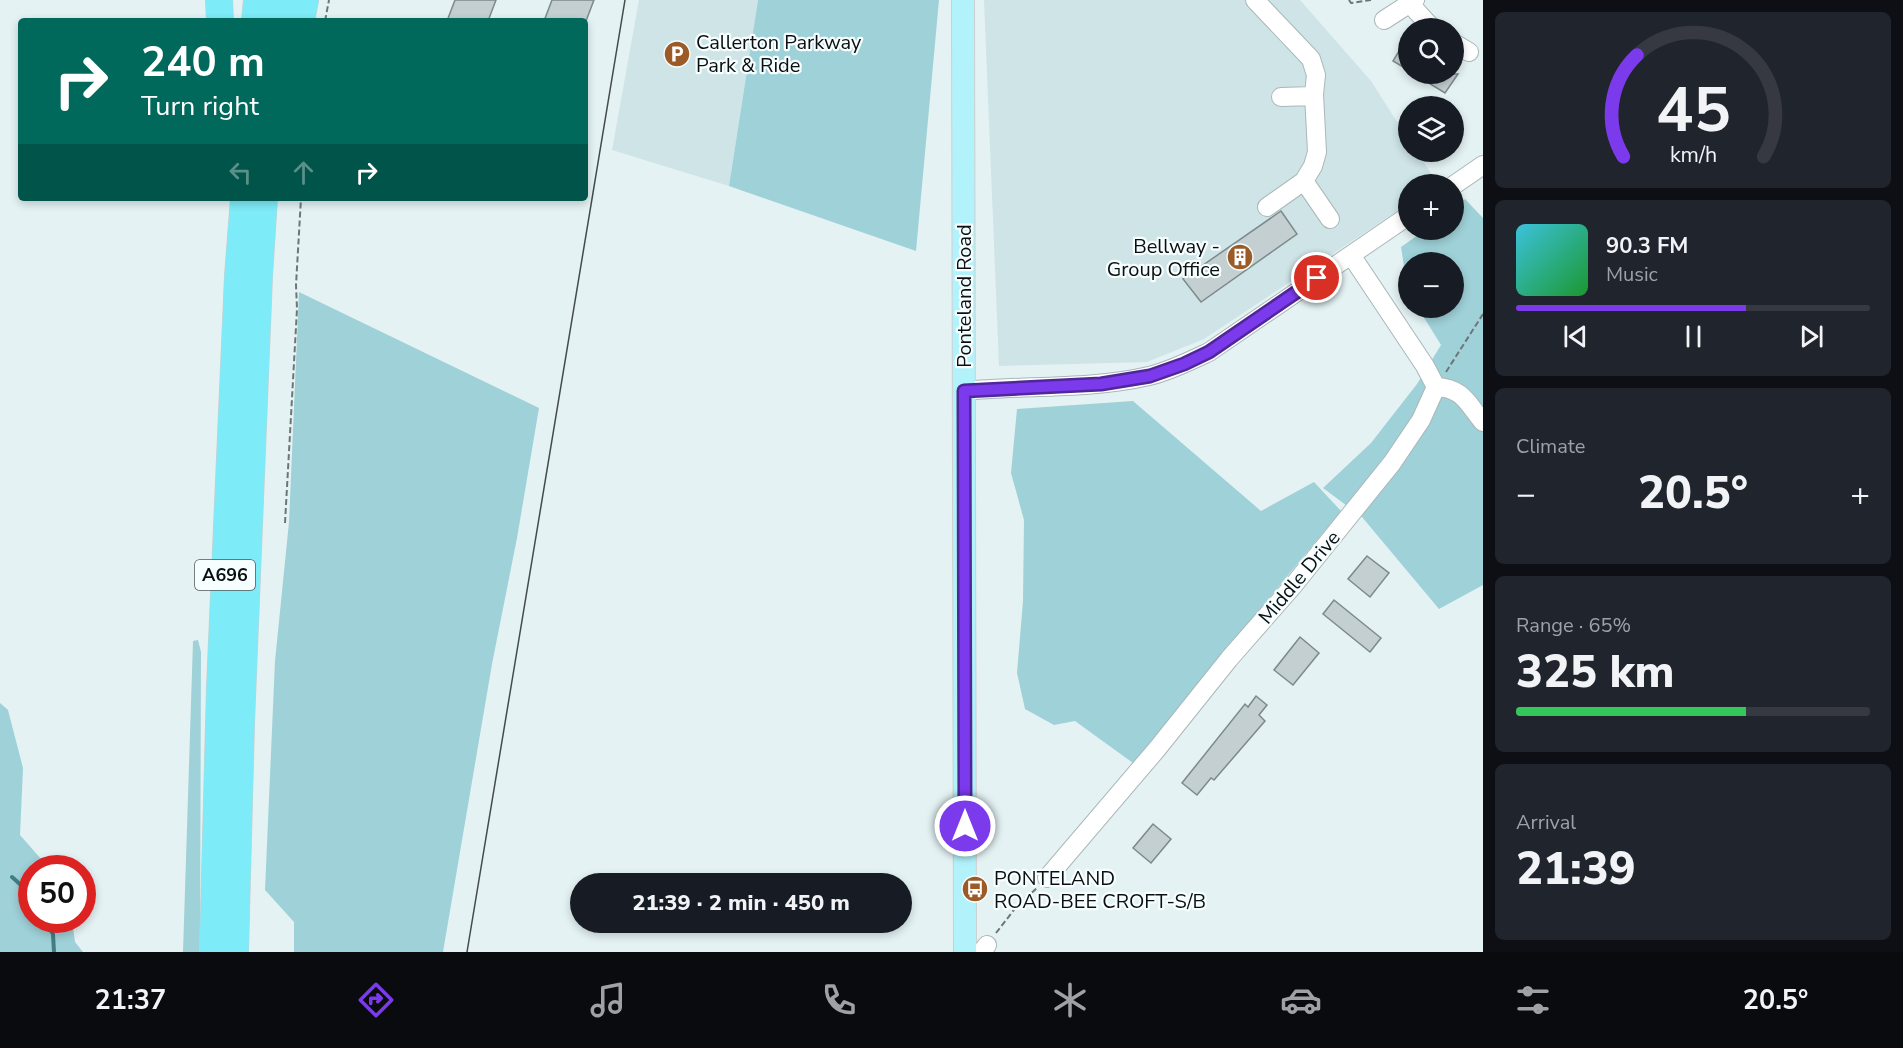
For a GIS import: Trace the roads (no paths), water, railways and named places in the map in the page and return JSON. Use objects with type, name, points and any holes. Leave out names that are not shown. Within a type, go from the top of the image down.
[{"type":"highway","points":[[219,0],[220,18]]},
{"type":"highway","points":[[255,18],[257,0]]},
{"type":"highway","points":[[276,18],[278,0]]},
{"type":"highway","points":[[302,18],[305,0]]},
{"type":"highway","points":[[225,201],[226,329],[223,399],[227,517]]},
{"type":"highway","name":"A696","points":[[213,952],[227,517],[244,201]]},
{"type":"highway","name":"A696","points":[[235,952],[241,723],[264,201]]},
{"type":"highway","points":[[252,445],[268,325],[270,271],[278,201]]},
{"type":"main road","name":"Ponteland Road","points":[[963,0],[965,952]]},
{"type":"street","points":[[1255,0],[1311,58],[1316,75],[1314,96],[1317,152],[1313,166],[1304,181],[1267,207]]},
{"type":"street","points":[[1383,20],[1413,2],[1425,18]]},
{"type":"street","points":[[1464,49],[1470,52]]},
{"type":"street","points":[[1281,97],[1314,96]]},
{"type":"street","points":[[1464,178],[1483,165]]},
{"type":"street","points":[[1304,181],[1330,219]]},
{"type":"street","points":[[964,391],[1101,384],[1150,376],[1184,364],[1209,352],[1398,223]]},
{"type":"street","points":[[1351,255],[1425,366],[1436,387],[1450,388],[1458,392],[1483,422]]},
{"type":"street","name":"Middle Drive","points":[[1047,878],[1092,827],[1229,659],[1292,587],[1392,463],[1421,420],[1436,387]]},
{"type":"waterway","points":[[12,877],[18,882]]},
{"type":"waterway","points":[[52,933],[54,952]]},
{"type":"tram line","points":[[467,952],[625,0]]},
{"type":"place","name":"Callerton Parkway Park & Ride","points":[[677,54]]},
{"type":"place","name":"Bellway - Group Office","points":[[1240,257]]},
{"type":"place","name":"PONTELAND ROAD-BEE CROFT-S/B","points":[[975,889]]}]
